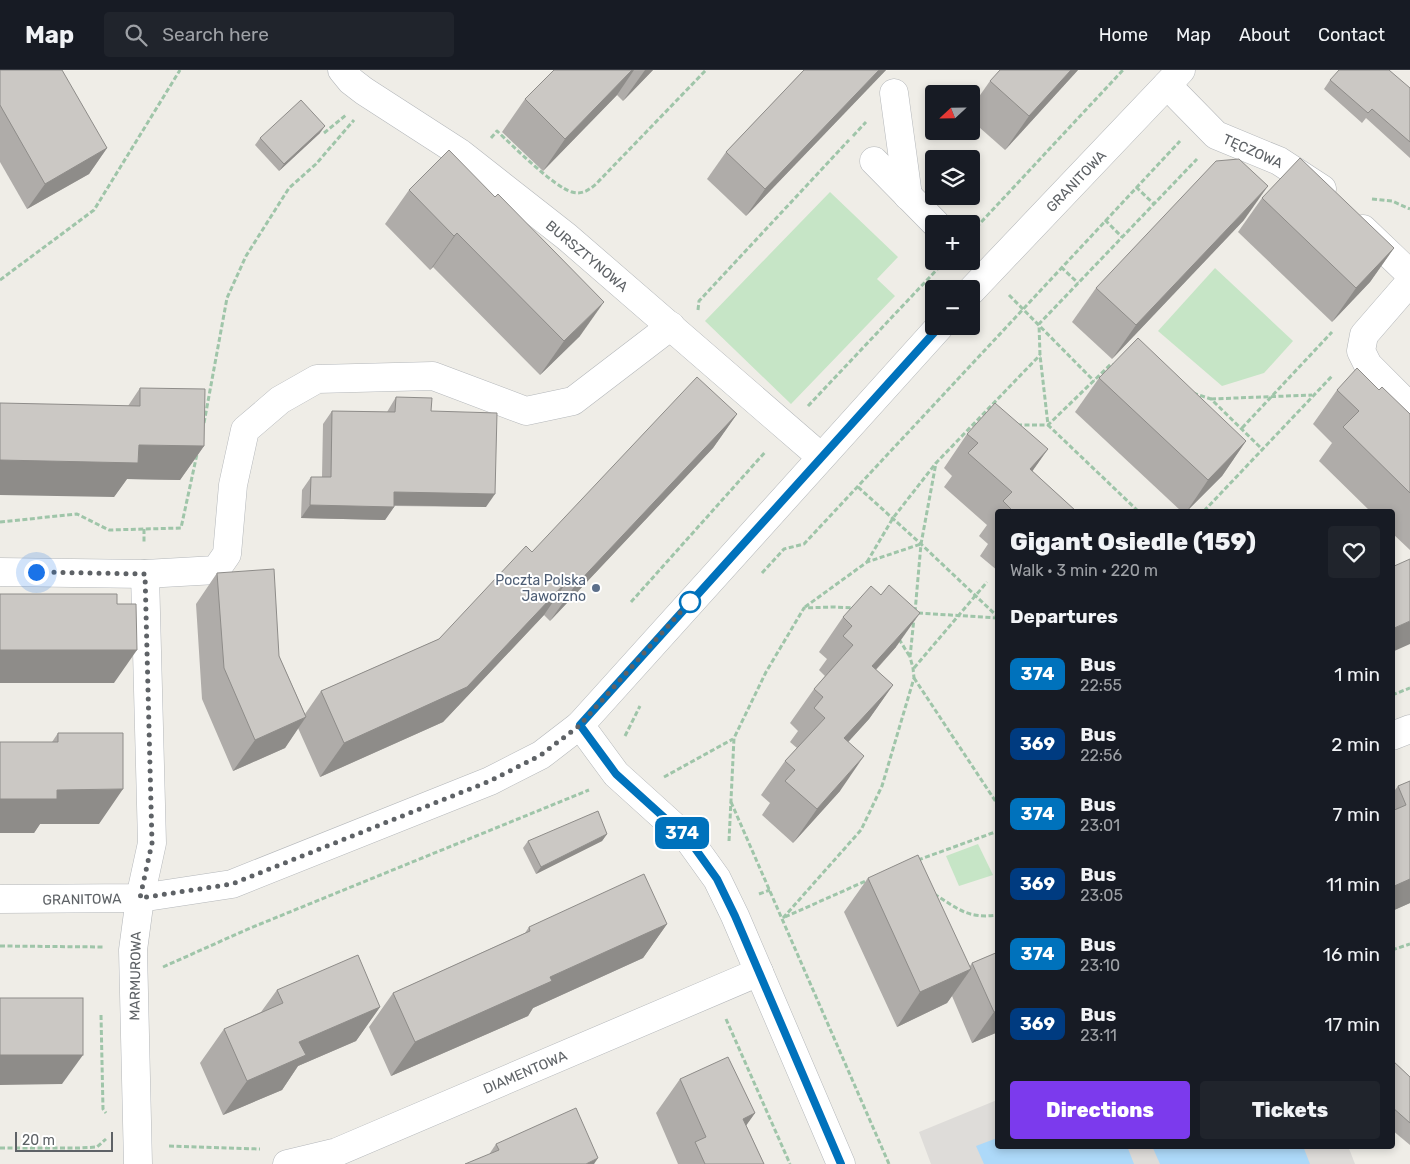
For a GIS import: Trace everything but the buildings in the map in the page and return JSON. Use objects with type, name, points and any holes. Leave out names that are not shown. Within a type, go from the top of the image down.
[{"type":"street","name":"BURSZTYNOWA","points":[[342,70],[351,81],[468,159],[567,237],[821,457]]},
{"type":"street","name":"TĘCZOWA","points":[[1174,78],[1201,118],[1216,135],[1279,161],[1352,207],[1410,274]]},
{"type":"street","name":"GRANITOWA","points":[[977,274],[1174,78]]},
{"type":"street","points":[[894,94],[908,196]]},
{"type":"street","points":[[874,161],[927,215]]},
{"type":"street","points":[[1410,282],[1364,336],[1361,352],[1368,365],[1410,407]]},
{"type":"street","points":[[0,572],[145,574],[216,570],[227,554],[233,486],[245,430],[280,400],[318,379],[433,376],[526,411],[573,401],[671,326]]},
{"type":"street","name":"GRANITOWA","points":[[0,900],[140,898],[232,884],[490,781],[541,755],[580,725],[932,335]]},
{"type":"street","name":"MARMUROWA","points":[[138,1164],[133,950],[140,898],[152,843],[145,574]]},
{"type":"street","points":[[580,725],[616,774],[689,840],[717,879],[735,916],[841,1164]]},
{"type":"street","points":[[1395,735],[1410,729]]},
{"type":"street","name":"DIAMENTOWA","points":[[287,1164],[337,1152],[759,972]]},
{"type":"path","points":[[0,280],[94,210],[180,70]]},
{"type":"path","points":[[489,140],[497,131],[559,186],[573,193],[586,192],[596,184],[706,70]]},
{"type":"path","points":[[980,223],[1123,70]]},
{"type":"path","points":[[203,428],[228,298],[246,256],[289,188],[316,164],[357,116],[377,99]]},
{"type":"path","points":[[697,314],[699,301],[871,117]]},
{"type":"path","points":[[757,578],[784,549],[804,544],[1201,118]]},
{"type":"path","points":[[1136,509],[1048,424],[1040,355],[1039,324],[1200,156]]},
{"type":"path","points":[[1136,187],[1154,204]]},
{"type":"path","points":[[1352,207],[1392,201],[1410,209]]},
{"type":"path","points":[[1105,220],[1122,237]]},
{"type":"path","points":[[1061,267],[1078,283]]},
{"type":"path","points":[[1023,308],[1094,381]]},
{"type":"path","points":[[1242,428],[1336,327]]},
{"type":"path","points":[[867,562],[893,518],[936,463],[1040,355]]},
{"type":"path","points":[[1010,425],[1048,424],[1112,364],[1120,368]]},
{"type":"path","points":[[1206,509],[1333,375]]},
{"type":"path","points":[[1193,392],[1211,399],[1262,449]]},
{"type":"path","points":[[1211,399],[1312,395]]},
{"type":"path","points":[[1228,426],[1234,421]]},
{"type":"path","points":[[971,426],[981,426]]},
{"type":"path","points":[[0,522],[77,514],[108,530],[181,528],[199,446]]},
{"type":"path","points":[[910,657],[921,544],[936,463]]},
{"type":"path","points":[[858,487],[995,615]]},
{"type":"path","points":[[728,849],[734,738],[766,672],[804,608],[867,562],[921,544]]},
{"type":"path","points":[[913,668],[987,582]]},
{"type":"path","points":[[804,608],[859,608]]},
{"type":"path","points":[[915,612],[995,618]]},
{"type":"path","points":[[783,918],[861,830],[882,786],[914,678],[910,657],[901,640],[894,634]]},
{"type":"path","points":[[914,678],[995,800]]},
{"type":"path","points":[[1395,694],[1410,688]]},
{"type":"path","points":[[160,968],[248,929],[599,787],[633,761],[625,736],[644,700]]},
{"type":"path","points":[[662,778],[734,738]]},
{"type":"path","points":[[730,800],[889,1164]]},
{"type":"path","points":[[918,860],[995,832]]},
{"type":"path","points":[[783,918],[873,878]]},
{"type":"path","points":[[932,894],[970,916],[995,915]]},
{"type":"path","points":[[1395,949],[1410,944]]},
{"type":"path","points":[[0,946],[101,947],[133,950]]},
{"type":"path","points":[[101,947],[101,956]]},
{"type":"path","points":[[716,991],[790,1164]]},
{"type":"path","points":[[101,1014],[102,1109],[109,1116]]},
{"type":"path","points":[[0,1148],[97,1147],[109,1136]]},
{"type":"path","points":[[165,1144],[171,1147],[261,1149]]},
{"type":"shaded area","points":[[995,1101],[995,1149],[1349,1149],[1355,1164],[931,1164],[919,1132]]},
{"type":"green space","points":[[830,192],[898,257],[877,279],[895,296],[791,404],[705,321]]},
{"type":"green space","points":[[1215,268],[1293,341],[1264,373],[1222,386],[1158,331]]},
{"type":"green space","points":[[978,844],[993,875],[959,886],[946,856]]},
{"type":"water","points":[[995,1139],[995,1149],[1128,1149],[1134,1164],[984,1164],[976,1146]]},
{"type":"water","points":[[1153,1149],[1304,1149],[1310,1164],[1160,1164]]},
{"type":"bus line","name":"374","points":[[841,1164],[735,916],[717,879],[689,840],[616,774],[580,725],[932,335]]},
{"type":"place","name":"Poczta Polska Jaworzno","points":[[596,588]]},
{"type":"route","points":[[36,572],[145,574],[152,843],[140,898],[232,884],[490,781],[541,755],[580,725],[693,598],[690,602]]}]
